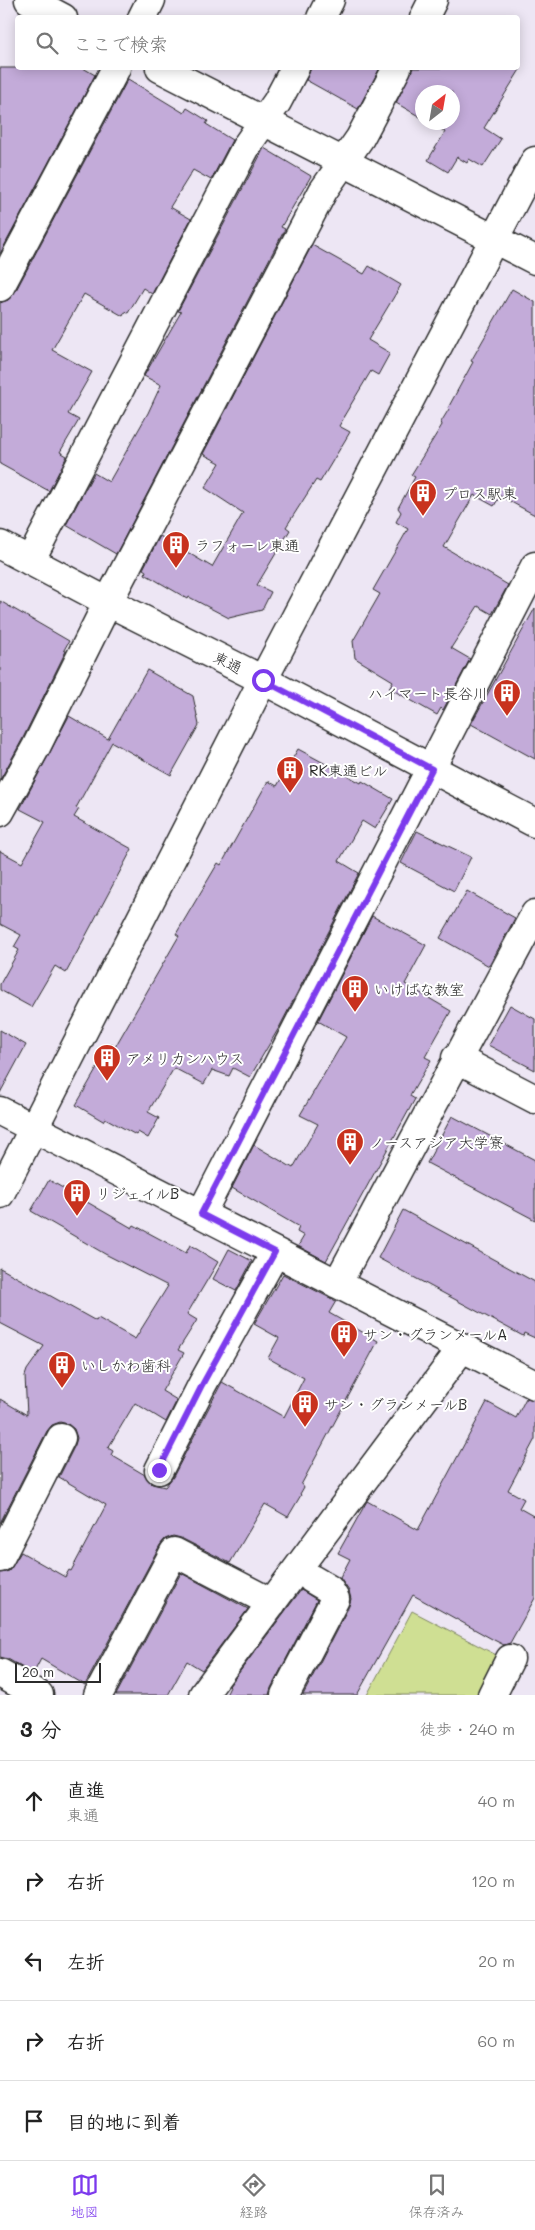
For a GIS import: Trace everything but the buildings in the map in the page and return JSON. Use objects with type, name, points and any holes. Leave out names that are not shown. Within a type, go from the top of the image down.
[{"type":"street","points":[[29,0],[56,15]]},
{"type":"street","points":[[144,15],[151,0]]},
{"type":"street","points":[[322,15],[330,0]]},
{"type":"street","points":[[426,15],[433,0]]},
{"type":"street","points":[[0,287],[115,70]]},
{"type":"street","points":[[164,70],[535,260]]},
{"type":"street","points":[[30,561],[247,145],[277,102],[294,70]]},
{"type":"street","points":[[0,812],[36,747],[108,602],[323,191],[360,138],[396,70]]},
{"type":"street","points":[[0,1194],[263,680],[535,161]]},
{"type":"street","name":"東通","points":[[0,545],[535,823]]},
{"type":"street","points":[[201,1214],[535,566]]},
{"type":"street","points":[[337,1284],[456,1058],[535,914]]},
{"type":"street","points":[[456,1058],[535,1099]]},
{"type":"street","points":[[0,1111],[535,1385]]},
{"type":"street","points":[[159,1470],[202,1385],[275,1252]]},
{"type":"street","points":[[203,1695],[462,1348]]},
{"type":"street","points":[[0,1558],[61,1438]]},
{"type":"street","points":[[98,1695],[174,1552],[272,1602]]},
{"type":"street","points":[[285,1695],[335,1599],[329,1589],[312,1578]]},
{"type":"street","points":[[492,1695],[510,1659]]},
{"type":"street","points":[[0,1673],[39,1695]]},
{"type":"green space","points":[[412,1611],[502,1658],[483,1695],[367,1695]]},
{"type":"place","name":"プロス駅東","points":[[423,517]]},
{"type":"place","name":"ラフォーレ東通","points":[[176,569]]},
{"type":"place","name":"ハイマート長谷川","points":[[507,717]]},
{"type":"place","name":"RK東通ビル","points":[[290,794]]},
{"type":"place","name":"いけばな教室","points":[[355,1013]]},
{"type":"place","name":"アメリカンハウス","points":[[107,1082]]},
{"type":"place","name":"ノースアジア大学寮","points":[[350,1166]]},
{"type":"place","name":"リジェイルB","points":[[77,1217]]},
{"type":"place","name":"サン・グランメールA","points":[[344,1358]]},
{"type":"place","name":"いしかわ歯科","points":[[62,1389]]},
{"type":"place","name":"サン・グランメールB","points":[[305,1428]]},
{"type":"route","points":[[159,1470],[202,1385],[275,1252],[201,1214],[432,769],[263,680]]}]
